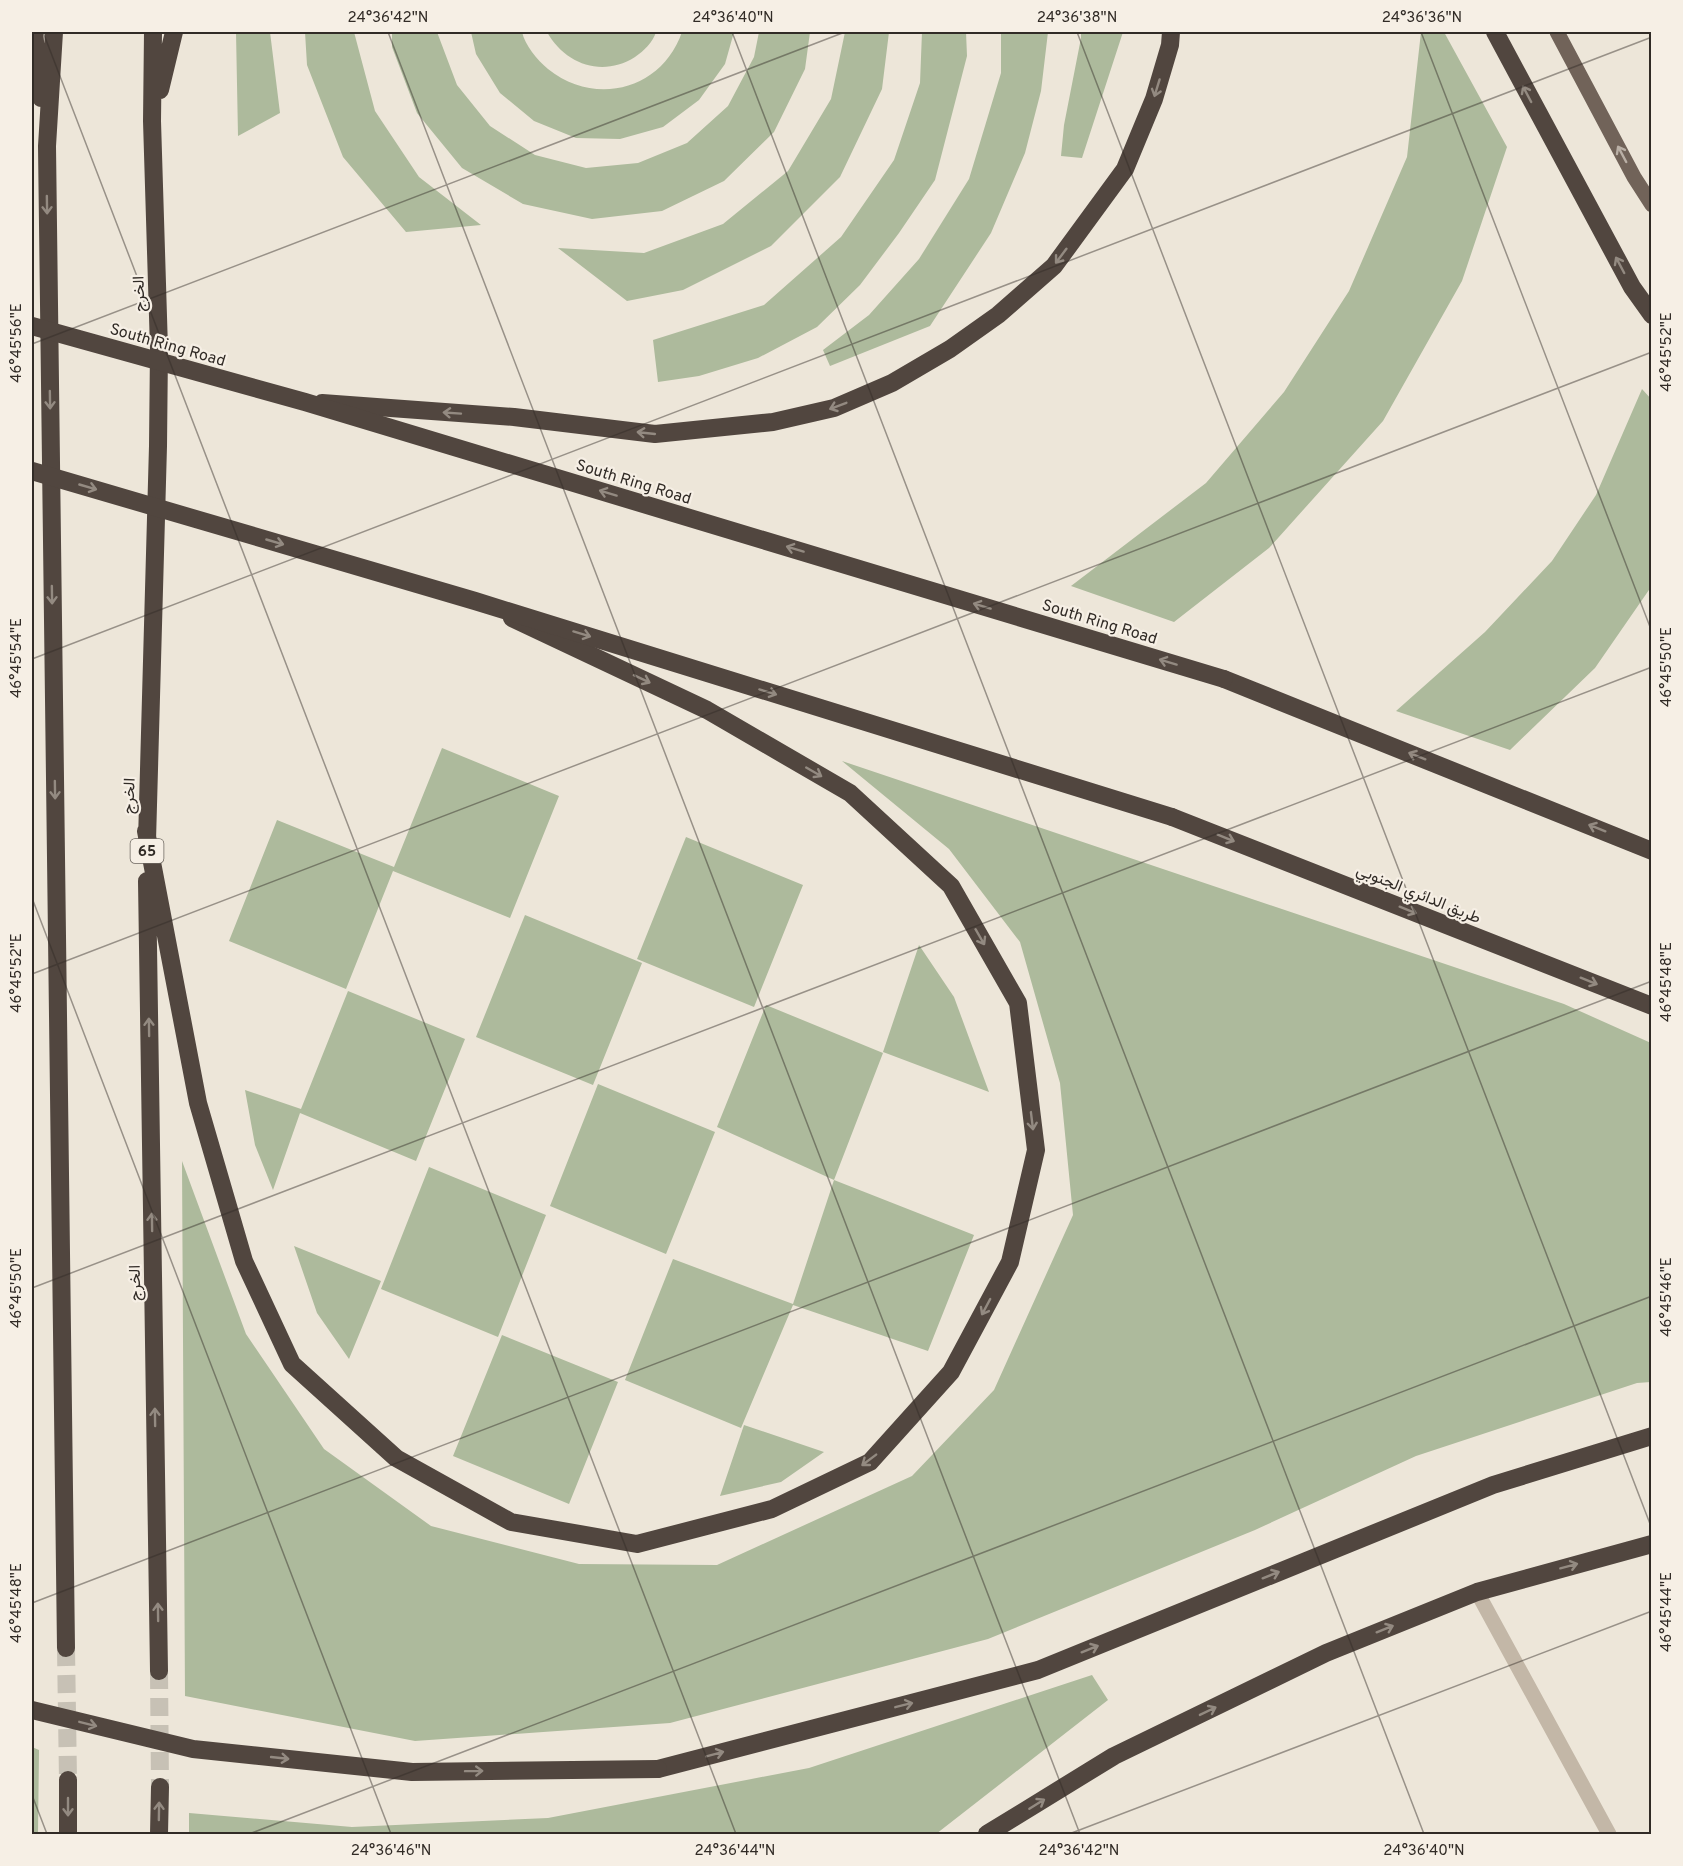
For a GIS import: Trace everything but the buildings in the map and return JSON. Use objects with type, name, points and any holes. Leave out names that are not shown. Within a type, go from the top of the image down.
[{"type":"highway","points":[[34,32],[47,146]]},
{"type":"highway","points":[[54,32],[47,146],[66,1648]]},
{"type":"highway","name":"الخرج","points":[[153,32],[152,121],[159,349],[146,831],[159,1671]]},
{"type":"highway","points":[[152,121],[174,32]]},
{"type":"highway","points":[[305,402],[514,417],[655,434],[773,422],[834,408],[892,383],[950,349],[998,315],[1054,266],[1125,169],[1154,99],[1170,45],[1171,32]]},
{"type":"highway","points":[[1495,32],[1632,288],[1652,315]]},
{"type":"highway","name":"South Ring Road","points":[[32,326],[305,402],[1224,679],[1652,851]]},
{"type":"highway","points":[[32,471],[475,601],[707,710],[850,793],[951,886],[1018,1003],[1036,1150],[1010,1262],[951,1372],[870,1462],[772,1509],[637,1544],[511,1522],[396,1458],[292,1364],[244,1261],[198,1103],[146,831]]},
{"type":"highway","name":"طريق الدائري الجنوبي","points":[[475,601],[1172,817],[1652,1006]]},
{"type":"highway","points":[[32,1710],[193,1749],[412,1772],[658,1769],[1038,1670],[1493,1485],[1652,1436]]},
{"type":"highway","points":[[987,1834],[1114,1756],[1326,1653],[1477,1592],[1652,1544]]},
{"type":"highway","points":[[68,1780],[68,1834]]},
{"type":"highway","points":[[159,1834],[160,1787]]},
{"type":"main road","points":[[1557,32],[1634,177],[1652,205]]},
{"type":"street","points":[[1477,1592],[1609,1834]]},
{"type":"green space","points":[[236,32],[270,32],[280,113],[238,136]]},
{"type":"green space","points":[[305,32],[354,32],[375,111],[419,177],[481,225],[406,232],[343,157],[307,65]]},
{"type":"green space","points":[[392,32],[437,32],[457,85],[490,126],[535,155],[586,168],[638,163],[687,143],[728,106],[754,57],[759,32],[810,32],[805,69],[774,132],[724,181],[662,211],[592,219],[523,204],[462,168],[417,113],[392,47]]},
{"type":"green space","points":[[471,32],[522,32],[532,52],[548,69],[566,81],[586,87],[606,89],[625,86],[643,79],[659,68],[672,52],[682,32],[734,32],[725,64],[699,100],[663,127],[620,139],[576,138],[534,121],[500,93],[476,54]]},
{"type":"green space","points":[[547,32],[656,32],[648,46],[635,57],[622,63],[597,67],[574,60],[555,43]]},
{"type":"green space","points":[[845,32],[889,32],[882,89],[840,177],[771,246],[683,290],[627,301],[558,248],[644,253],[723,224],[788,171],[831,99]]},
{"type":"green space","points":[[922,32],[966,32],[967,56],[935,180],[860,285],[817,327],[758,358],[699,376],[658,382],[653,340],[764,305],[841,237],[894,160],[920,83]]},
{"type":"green space","points":[[1001,32],[1048,32],[1041,91],[1025,153],[991,233],[930,326],[830,366],[823,350],[869,315],[919,259],[969,179],[1001,73]]},
{"type":"green space","points":[[1081,32],[1123,32],[1082,158],[1061,156],[1064,125]]},
{"type":"green space","points":[[1421,32],[1444,32],[1507,147],[1462,281],[1383,421],[1269,548],[1174,622],[1071,586],[1206,483],[1284,392],[1349,291],[1407,157]]},
{"type":"green space","points":[[1642,389],[1652,400],[1651,587],[1595,668],[1510,750],[1396,711],[1485,632],[1552,561],[1596,495]]},
{"type":"green space","points":[[442,748],[559,796],[510,918],[393,871],[346,989],[229,941],[277,820],[394,867]]},
{"type":"green space","points":[[842,761],[1564,1004],[1651,1043],[1651,1382],[1637,1383],[1416,1456],[1255,1530],[988,1639],[670,1723],[415,1741],[185,1696],[182,1161],[246,1334],[324,1449],[431,1526],[579,1564],[717,1565],[912,1476],[994,1390],[1073,1215],[1060,1083],[1020,942],[949,849]]},
{"type":"green space","points":[[686,837],[803,885],[754,1007],[637,959]]},
{"type":"green space","points":[[525,915],[642,963],[593,1085],[476,1037]]},
{"type":"green space","points":[[919,945],[954,997],[989,1092],[883,1052]]},
{"type":"green space","points":[[348,991],[465,1039],[416,1161],[300,1113],[273,1190],[255,1145],[245,1090],[301,1109]]},
{"type":"green space","points":[[766,1005],[883,1053],[834,1180],[717,1127]]},
{"type":"green space","points":[[598,1084],[715,1132],[666,1254],[550,1206]]},
{"type":"green space","points":[[429,1167],[546,1215],[498,1337],[381,1289]]},
{"type":"green space","points":[[834,1180],[974,1235],[928,1351],[793,1305],[741,1428],[625,1380],[673,1259],[793,1304]]},
{"type":"green space","points":[[294,1246],[381,1281],[349,1359],[317,1313]]},
{"type":"green space","points":[[502,1335],[618,1382],[569,1504],[453,1456]]},
{"type":"green space","points":[[744,1425],[824,1452],[781,1482],[720,1496]]},
{"type":"green space","points":[[1092,1675],[1108,1700],[936,1834],[189,1834],[189,1813],[352,1827],[548,1818],[809,1768]]},
{"type":"green space","points":[[32,1747],[39,1750],[38,1834],[32,1834]]},
{"type":"tunnel","points":[[66,1648],[68,1780]]},
{"type":"tunnel","points":[[159,1671],[160,1787]]}]
